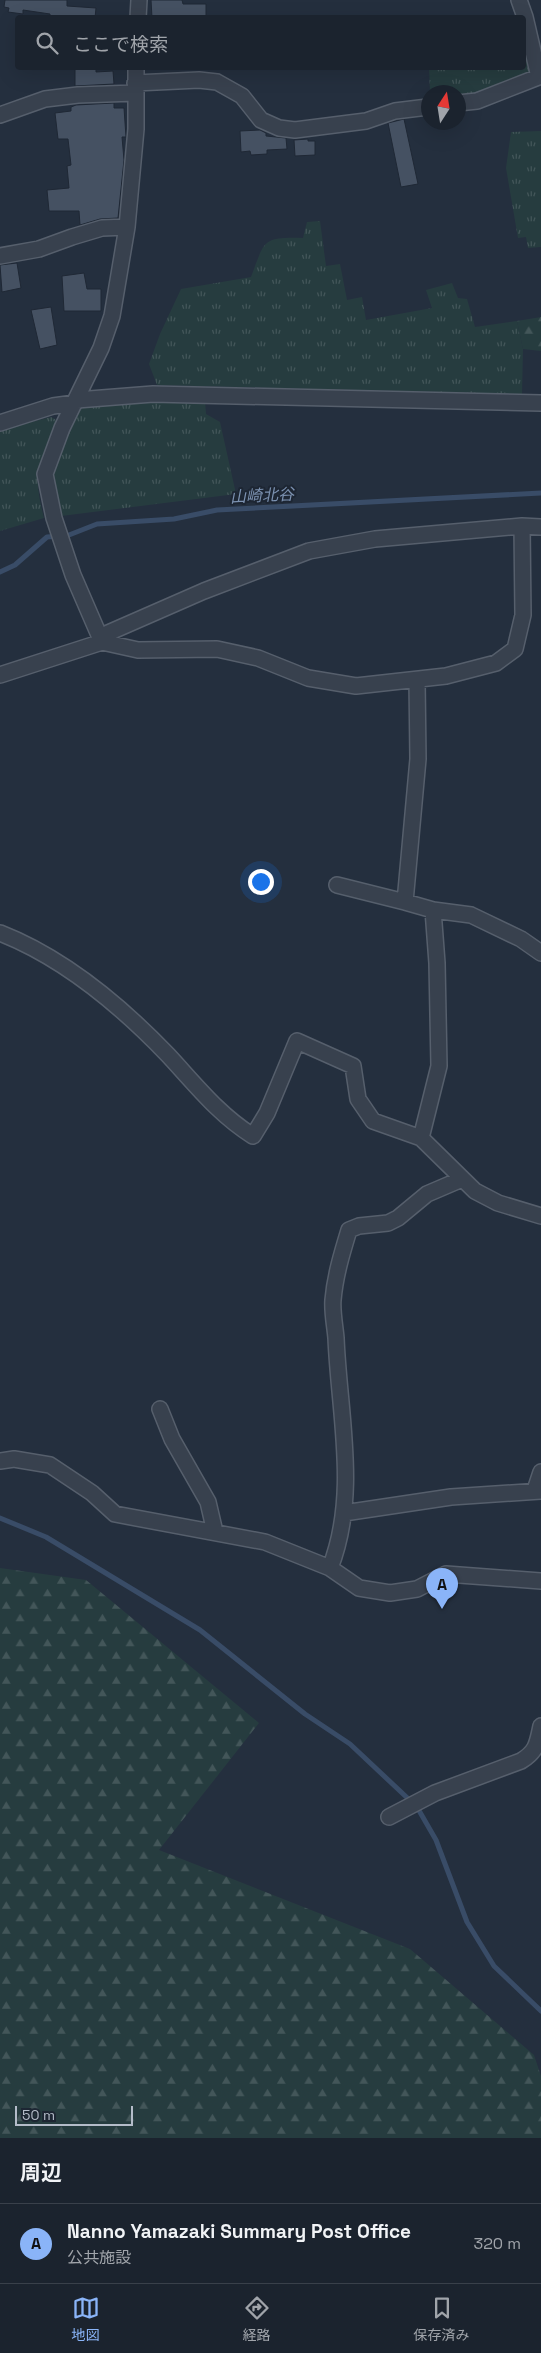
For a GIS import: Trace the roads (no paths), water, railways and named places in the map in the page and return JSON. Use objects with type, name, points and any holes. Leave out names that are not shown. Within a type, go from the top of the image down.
[{"type":"street","points":[[138,15],[139,0]]},
{"type":"street","points":[[519,0],[524,15]]},
{"type":"street","points":[[466,102],[477,101],[540,77],[526,21]]},
{"type":"street","points":[[102,642],[73,575],[54,518],[45,474],[62,428],[76,401],[112,316],[126,227],[136,129],[136,70]]},
{"type":"street","points":[[0,115],[45,99],[199,80],[217,82],[242,96],[261,120],[279,128],[295,130],[366,121],[395,111],[421,108]]},
{"type":"street","points":[[0,256],[39,250],[72,236],[102,228],[126,227]]},
{"type":"street","points":[[0,423],[53,406],[76,401],[153,394],[541,403]]},
{"type":"street","points":[[102,642],[108,633],[186,598],[309,551],[375,539],[522,526],[541,527]]},
{"type":"street","points":[[0,675],[102,642],[138,650],[217,649],[258,658],[308,678],[356,686],[446,676],[496,663],[515,649],[523,615],[522,526]]},
{"type":"street","points":[[405,902],[418,759],[417,680]]},
{"type":"street","points":[[337,885],[433,910],[472,915],[520,939],[541,953]]},
{"type":"street","points":[[421,1138],[439,1066],[437,963],[433,910]]},
{"type":"street","points":[[0,933],[33,948],[78,976],[142,1030],[232,1123],[253,1136],[267,1113],[297,1041],[353,1066],[358,1099],[373,1120],[421,1138],[474,1191],[498,1203],[541,1216]]},
{"type":"street","points":[[330,1568],[339,1544],[344,1513],[346,1458],[333,1302],[338,1269],[349,1230],[359,1226],[388,1223],[398,1218],[427,1194],[462,1179]]},
{"type":"street","points":[[160,1409],[172,1439],[208,1502],[215,1532]]},
{"type":"street","points":[[0,1461],[14,1460],[50,1465],[92,1493],[115,1514],[265,1542],[330,1568],[359,1588],[390,1593],[417,1589],[446,1574],[541,1581]]},
{"type":"street","points":[[344,1513],[451,1497],[538,1491],[541,1472]]},
{"type":"street","points":[[389,1818],[435,1793],[521,1762],[532,1754],[537,1744],[541,1726]]},
{"type":"waterway","name":"山崎北谷","points":[[0,572],[15,565],[47,537],[69,535],[97,524],[174,519],[217,510],[541,493]]},
{"type":"waterway","points":[[0,1518],[46,1537],[200,1630],[305,1714],[350,1744],[417,1807],[436,1840],[467,1922],[494,1966],[541,2011]]},
{"type":"place","name":"Nanno Yamazaki Summary Post Office","points":[[442,1609]]}]
